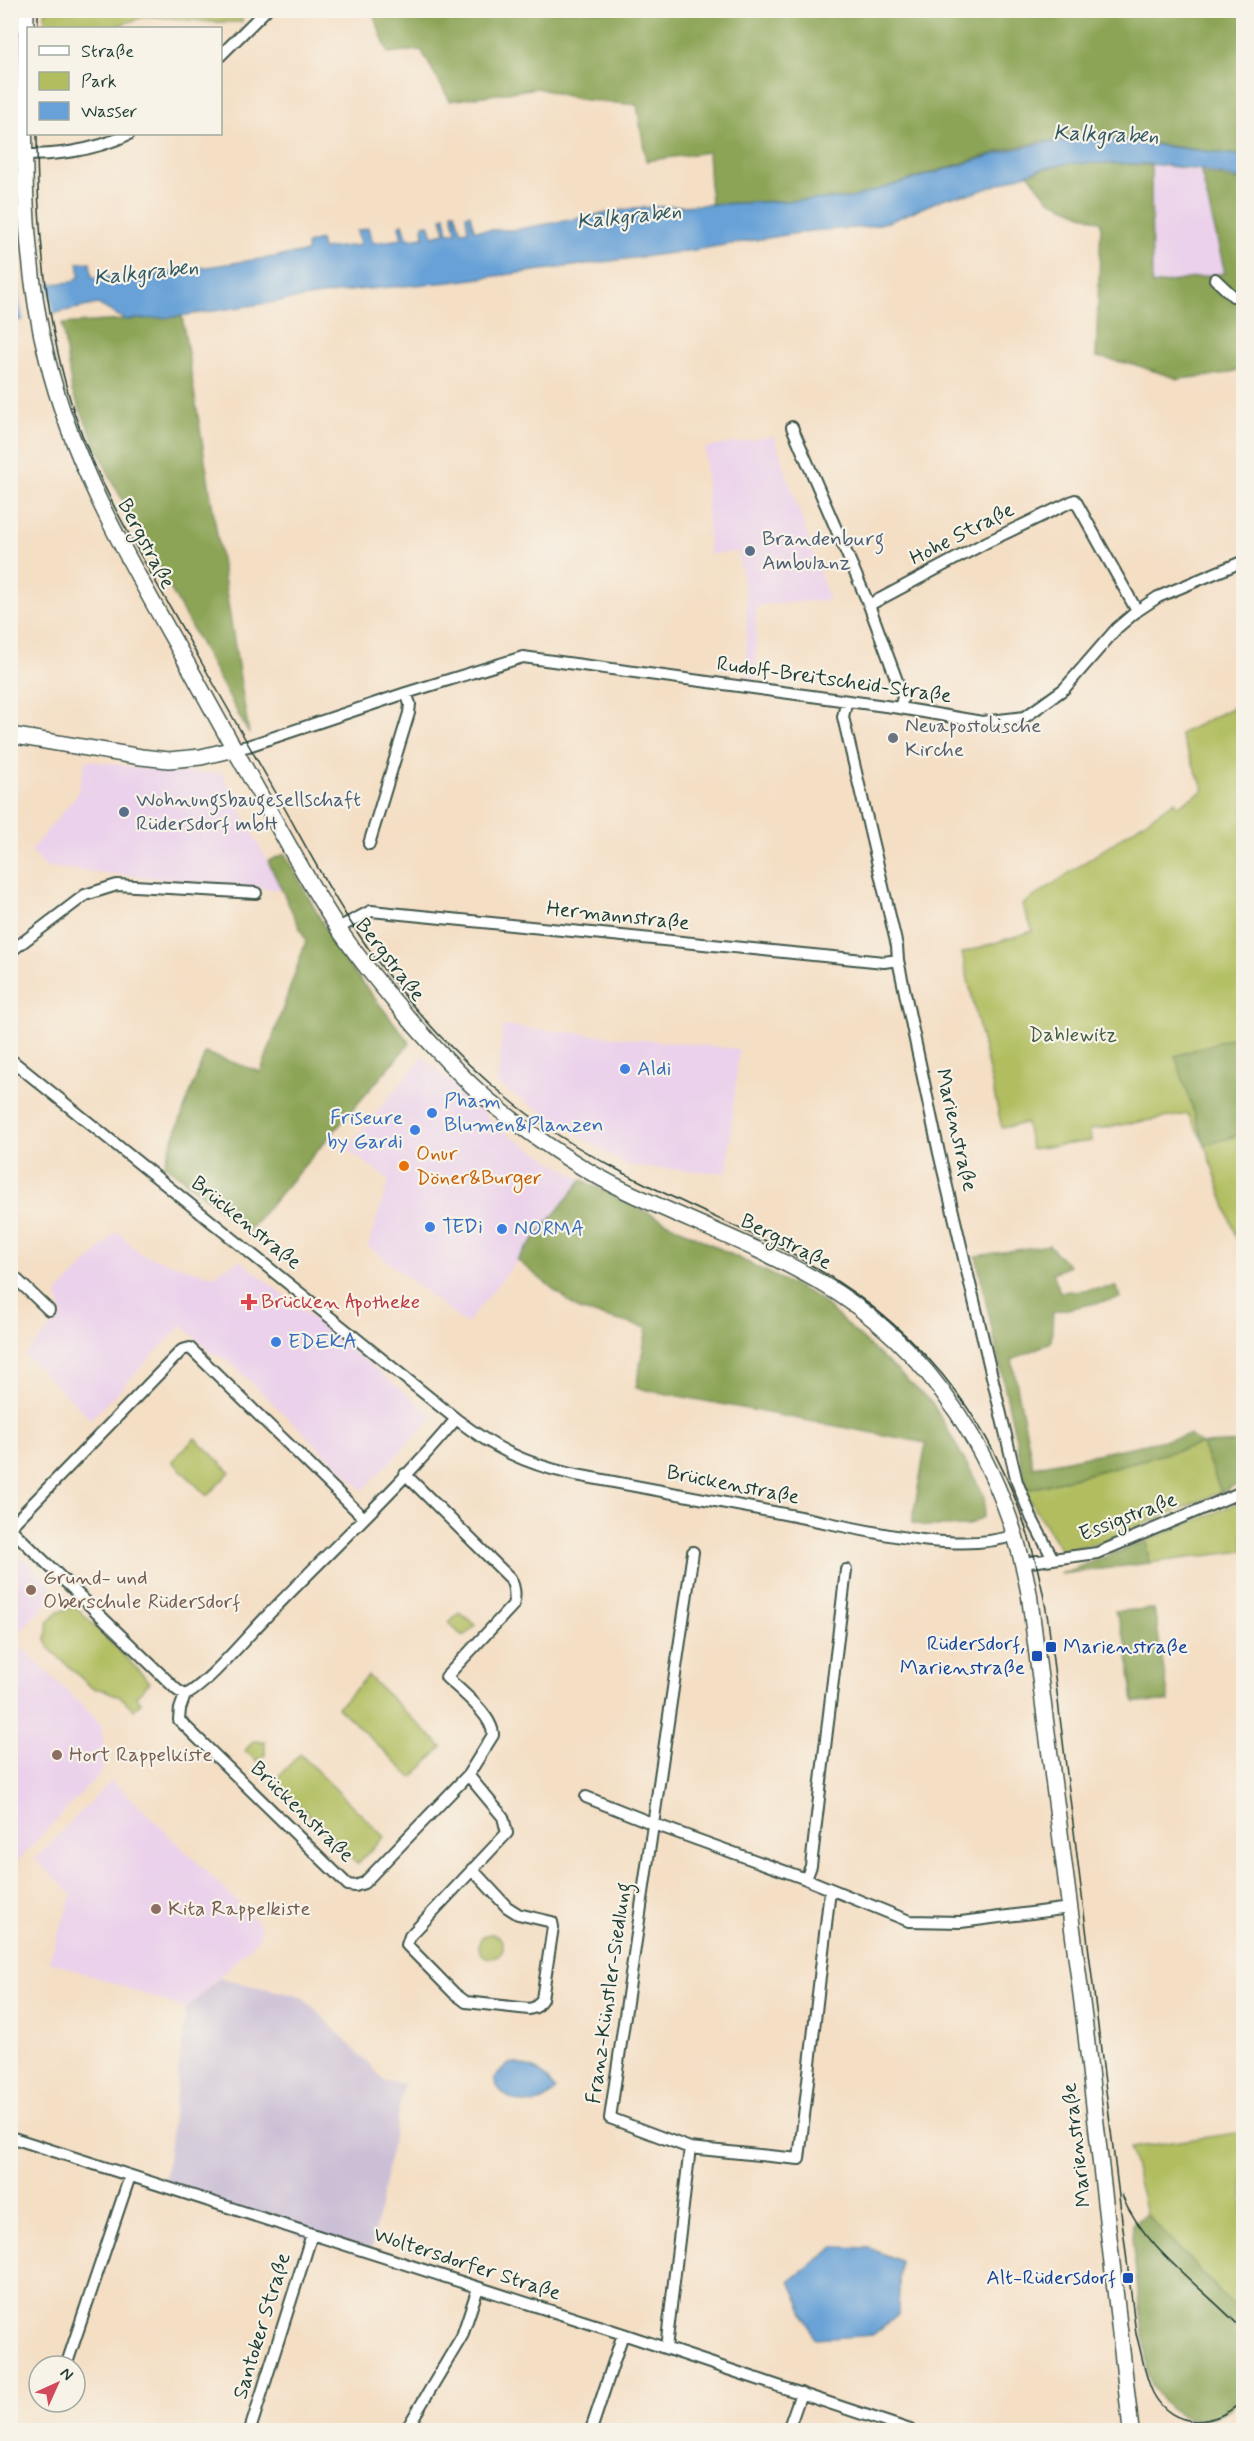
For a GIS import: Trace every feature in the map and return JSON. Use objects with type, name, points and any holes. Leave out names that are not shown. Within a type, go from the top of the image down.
[{"type":"street","name":"Bergstraße","points":[[26,10],[23,122],[18,155],[26,179],[33,281],[41,331],[54,385],[75,448],[102,509],[234,748],[338,928],[396,1004],[448,1063],[512,1119],[565,1156],[623,1190],[760,1250],[820,1281],[861,1308],[884,1327],[926,1371],[967,1425],[995,1480],[1015,1535]]},
{"type":"street","points":[[222,54],[266,10]]},
{"type":"street","points":[[18,155],[71,153],[112,142],[127,135]]},
{"type":"street","points":[[1215,279],[1233,296],[1244,299]]},
{"type":"street","points":[[792,427],[869,605],[903,697],[900,708]]},
{"type":"street","name":"Hohe Straße","points":[[869,605],[985,543],[1075,500],[1137,611]]},
{"type":"street","name":"Rudolf-Breitscheid-Straße","points":[[10,735],[169,760],[201,757],[248,746],[523,657],[846,703],[900,708],[982,722],[1025,717],[1064,689],[1117,628],[1137,611],[1158,597],[1244,561]]},
{"type":"street","points":[[369,844],[409,713],[410,704],[406,693]]},
{"type":"street","name":"Marienstraße","points":[[846,703],[843,717],[897,946],[898,960],[939,1153],[1017,1482],[1032,1519],[1053,1559]]},
{"type":"street","points":[[10,952],[86,895],[117,885],[256,893]]},
{"type":"street","name":"Hermannstraße","points":[[338,928],[371,911],[884,962],[898,960]]},
{"type":"street","name":"Brückenstraße","points":[[10,1059],[456,1419],[503,1451],[542,1467],[570,1474],[918,1539],[991,1541],[1015,1535]]},
{"type":"street","points":[[10,1273],[49,1311]]},
{"type":"street","points":[[363,1517],[190,1348],[182,1350],[10,1527],[177,1690],[185,1695],[193,1692],[405,1474],[456,1419]]},
{"type":"street","name":"Brückenstraße","points":[[185,1695],[179,1720],[348,1885],[355,1886],[364,1882],[468,1775],[493,1735],[493,1728],[486,1717],[447,1677],[513,1605],[515,1590],[510,1578],[405,1474]]},
{"type":"street","name":"Essigstraße","points":[[1023,1563],[1097,1553],[1244,1491]]},
{"type":"street","name":"Marienstraße","points":[[1015,1535],[1023,1563],[1035,1639],[1070,1908],[1131,2430]]},
{"type":"street","name":"Franz-Künstler-Siedlung","points":[[693,1552],[610,2118],[690,2148],[799,2159],[830,1890]]},
{"type":"street","points":[[806,1879],[811,1866],[846,1570]]},
{"type":"street","points":[[468,1775],[503,1817],[507,1833],[472,1869],[410,1936],[407,1946],[466,2002],[529,2009],[536,2007],[542,1999],[552,1922],[518,1914],[507,1907],[472,1869]]},
{"type":"street","points":[[586,1797],[806,1879],[909,1921],[961,1922],[1070,1908]]},
{"type":"street","name":"Woltersdorfer Straße","points":[[10,2137],[623,2334],[910,2430]]},
{"type":"street","points":[[666,2348],[690,2148]]},
{"type":"street","points":[[70,2354],[130,2176]]},
{"type":"street","name":"Santoker Straße","points":[[250,2430],[312,2234]]},
{"type":"street","points":[[406,2430],[462,2336],[477,2288]]},
{"type":"street","points":[[591,2430],[623,2334]]},
{"type":"street","points":[[788,2430],[801,2393]]},
{"type":"shaded area","points":[[1151,165],[1201,172],[1225,273],[1151,285]]},
{"type":"shaded area","points":[[774,436],[829,600],[760,605],[756,609],[756,679],[746,677],[747,603],[738,552],[709,554],[705,448]]},
{"type":"shaded area","points":[[86,760],[175,773],[222,773],[282,890],[45,867],[31,850],[77,795]]},
{"type":"shaded area","points":[[503,1026],[739,1049],[727,1173],[627,1166],[497,1084]]},
{"type":"shaded area","points":[[423,1056],[503,1131],[582,1180],[466,1324],[368,1246],[389,1180],[347,1149]]},
{"type":"shaded area","points":[[117,1231],[141,1254],[212,1276],[240,1260],[434,1416],[363,1490],[227,1359],[211,1353],[182,1325],[91,1419],[25,1355],[62,1315],[57,1294]]},
{"type":"shaded area","name":"Hort Rappelkiste","points":[[10,1546],[50,1584],[52,1595],[50,1600],[13,1639],[101,1724],[103,1739],[103,1770],[11,1868]]},
{"type":"shaded area","name":"Kita Rappelkiste","points":[[111,1781],[260,1924],[261,1936],[186,2009],[49,1961],[72,1894],[35,1859]]},
{"type":"shaded area","points":[[219,1978],[303,1997],[385,2081],[404,2084],[370,2258],[164,2191],[186,2009]]},
{"type":"green space","points":[[147,10],[233,11],[147,16]]},
{"type":"green space","points":[[45,11],[242,11],[242,22],[213,22],[147,16],[113,27],[45,27]]},
{"type":"green space","points":[[372,11],[1243,11],[1243,156],[1118,139],[1044,141],[1007,149],[851,198],[711,204],[708,152],[646,161],[637,105],[578,99],[537,88],[450,101],[421,50],[388,53]]},
{"type":"green space","points":[[1070,163],[1151,165],[1152,285],[1225,273],[1201,172],[1243,182],[1244,323],[1241,326],[1243,369],[1219,375],[1178,379],[1136,365],[1096,357],[1101,222],[1049,200],[1028,173]]},
{"type":"green space","points":[[182,316],[249,734],[111,479],[72,391],[62,324]]},
{"type":"green space","name":"Dahlewitz","points":[[1243,702],[1243,1051],[1238,1036],[1205,1145],[1188,1114],[1090,1130],[1091,1141],[1031,1149],[1026,1123],[1002,1128],[962,953],[1033,931],[1022,905],[1175,801],[1178,806],[1204,790],[1180,734]]},
{"type":"green space","points":[[285,854],[339,953],[410,1043],[248,1231],[164,1164],[205,1053],[261,1072],[306,941],[268,861]]},
{"type":"green space","points":[[1238,1036],[1244,1051],[1243,1134],[1205,1145],[1175,1056]]},
{"type":"green space","points":[[1243,1134],[1243,1258],[1205,1145]]},
{"type":"green space","points":[[582,1180],[817,1297],[933,1404],[985,1497],[983,1517],[967,1526],[927,1526],[912,1523],[926,1443],[636,1388],[647,1328],[579,1310],[517,1260]]},
{"type":"green space","points":[[1049,1245],[1069,1266],[1053,1273],[1060,1292],[1117,1287],[1120,1298],[1053,1312],[1051,1342],[1012,1360],[1033,1467],[1189,1435],[1202,1444],[1027,1490],[976,1256]]},
{"type":"green space","points":[[195,1438],[230,1472],[207,1496],[172,1461]]},
{"type":"green space","points":[[1243,1442],[1243,1482],[1221,1492],[1202,1444]]},
{"type":"green space","points":[[1202,1444],[1221,1492],[1096,1544],[1061,1550],[1028,1498],[1027,1490]]},
{"type":"green space","points":[[1243,1501],[1243,1551],[1149,1563],[1146,1541]]},
{"type":"green space","points":[[1146,1541],[1149,1563],[1060,1574]]},
{"type":"green space","points":[[75,1606],[150,1682],[136,1696],[141,1702],[134,1710],[122,1698],[105,1690],[92,1688],[51,1650],[46,1640],[48,1622],[58,1612]]},
{"type":"green space","points":[[1154,1609],[1169,1701],[1134,1702],[1126,1642],[1115,1611]]},
{"type":"green space","points":[[460,1613],[476,1625],[463,1637],[449,1623]]},
{"type":"green space","points":[[368,1676],[442,1747],[412,1778],[338,1707]]},
{"type":"green space","points":[[253,1741],[265,1742],[265,1755],[257,1761],[245,1751]]},
{"type":"green space","points":[[300,1754],[384,1837],[357,1864],[274,1781]]},
{"type":"green space","points":[[491,1934],[500,1937],[503,1946],[500,1955],[491,1958],[482,1955],[479,1946],[482,1937]]},
{"type":"green space","points":[[1243,2132],[1243,2316],[1146,2214],[1130,2148]]},
{"type":"green space","points":[[1146,2214],[1243,2316],[1245,2369],[1242,2394],[1231,2407],[1209,2418],[1186,2418],[1176,2413],[1160,2397],[1148,2375],[1132,2239],[1133,2224]]},
{"type":"water","name":"Kalkgraben","points":[[1081,139],[1116,140],[1243,156],[1243,180],[1202,170],[1151,164],[1070,163],[1040,169],[974,193],[945,198],[891,221],[867,227],[810,231],[694,250],[450,282],[356,290],[173,317],[126,320],[98,304],[11,322],[11,288],[72,282],[80,276],[78,263],[90,262],[92,277],[134,278],[307,252],[307,244],[320,240],[322,249],[360,245],[357,231],[368,228],[373,243],[402,239],[399,226],[403,224],[408,239],[424,237],[423,225],[429,224],[433,236],[445,233],[442,217],[445,216],[448,233],[456,232],[452,212],[455,212],[461,231],[468,230],[466,215],[470,214],[474,230],[514,230],[635,208],[851,198],[1007,151],[1044,143]]},
{"type":"water","points":[[511,2063],[537,2070],[555,2090],[540,2102],[531,2103],[512,2099],[504,2094],[494,2079],[503,2068]]},
{"type":"water","points":[[835,2247],[869,2248],[900,2261],[898,2315],[873,2335],[815,2339],[790,2281]]},
{"type":"pier","points":[[48,282],[54,316],[24,323],[17,285]]},
{"type":"tram line","points":[[38,10],[38,27]]},
{"type":"tram line","points":[[37,135],[41,240],[50,311],[65,381],[86,446],[114,506],[146,565],[323,877],[368,949],[426,1021],[447,1043],[492,1085],[545,1126],[637,1180],[766,1241],[823,1272],[874,1308],[919,1348],[957,1393],[989,1442],[1014,1497],[1034,1556],[1048,1620],[1136,2334],[1145,2371],[1153,2393],[1162,2405],[1172,2414],[1183,2419],[1196,2421],[1209,2419],[1221,2415],[1244,2399]]},
{"type":"tram line","points":[[1122,2195],[1132,2215],[1160,2251],[1244,2331]]},
{"type":"place","name":"Brandenburg Ambulanz","points":[[750,551]]},
{"type":"place","name":"Neuapostolische Kirche","points":[[893,738]]},
{"type":"place","name":"Wohnungsbaugesellschaft Rüdersdorf mbH","points":[[124,812]]},
{"type":"place","name":"Aldi","points":[[625,1069]]},
{"type":"place","name":"Pham Blumen&Planzen","points":[[432,1113]]},
{"type":"place","name":"Friseure by Gardi","points":[[415,1130]]},
{"type":"place","name":"Onur Döner&Burger","points":[[404,1166]]},
{"type":"place","name":"TEDi","points":[[430,1227]]},
{"type":"place","name":"NORMA","points":[[502,1229]]},
{"type":"place","name":"Brücken Apotheke","points":[[249,1302]]},
{"type":"place","name":"EDEKA","points":[[276,1342]]},
{"type":"place","name":"Grund- und Oberschule Rüdersdorf","points":[[31,1590]]},
{"type":"place","name":"Marienstraße","points":[[1051,1647]]},
{"type":"place","name":"Rüdersdorf, Marienstraße","points":[[1037,1656]]},
{"type":"place","name":"Hort Rappelkiste","points":[[57,1755]]},
{"type":"place","name":"Kita Rappelkiste","points":[[156,1909]]},
{"type":"place","name":"Alt-Rüdersdorf","points":[[1128,2278]]}]
